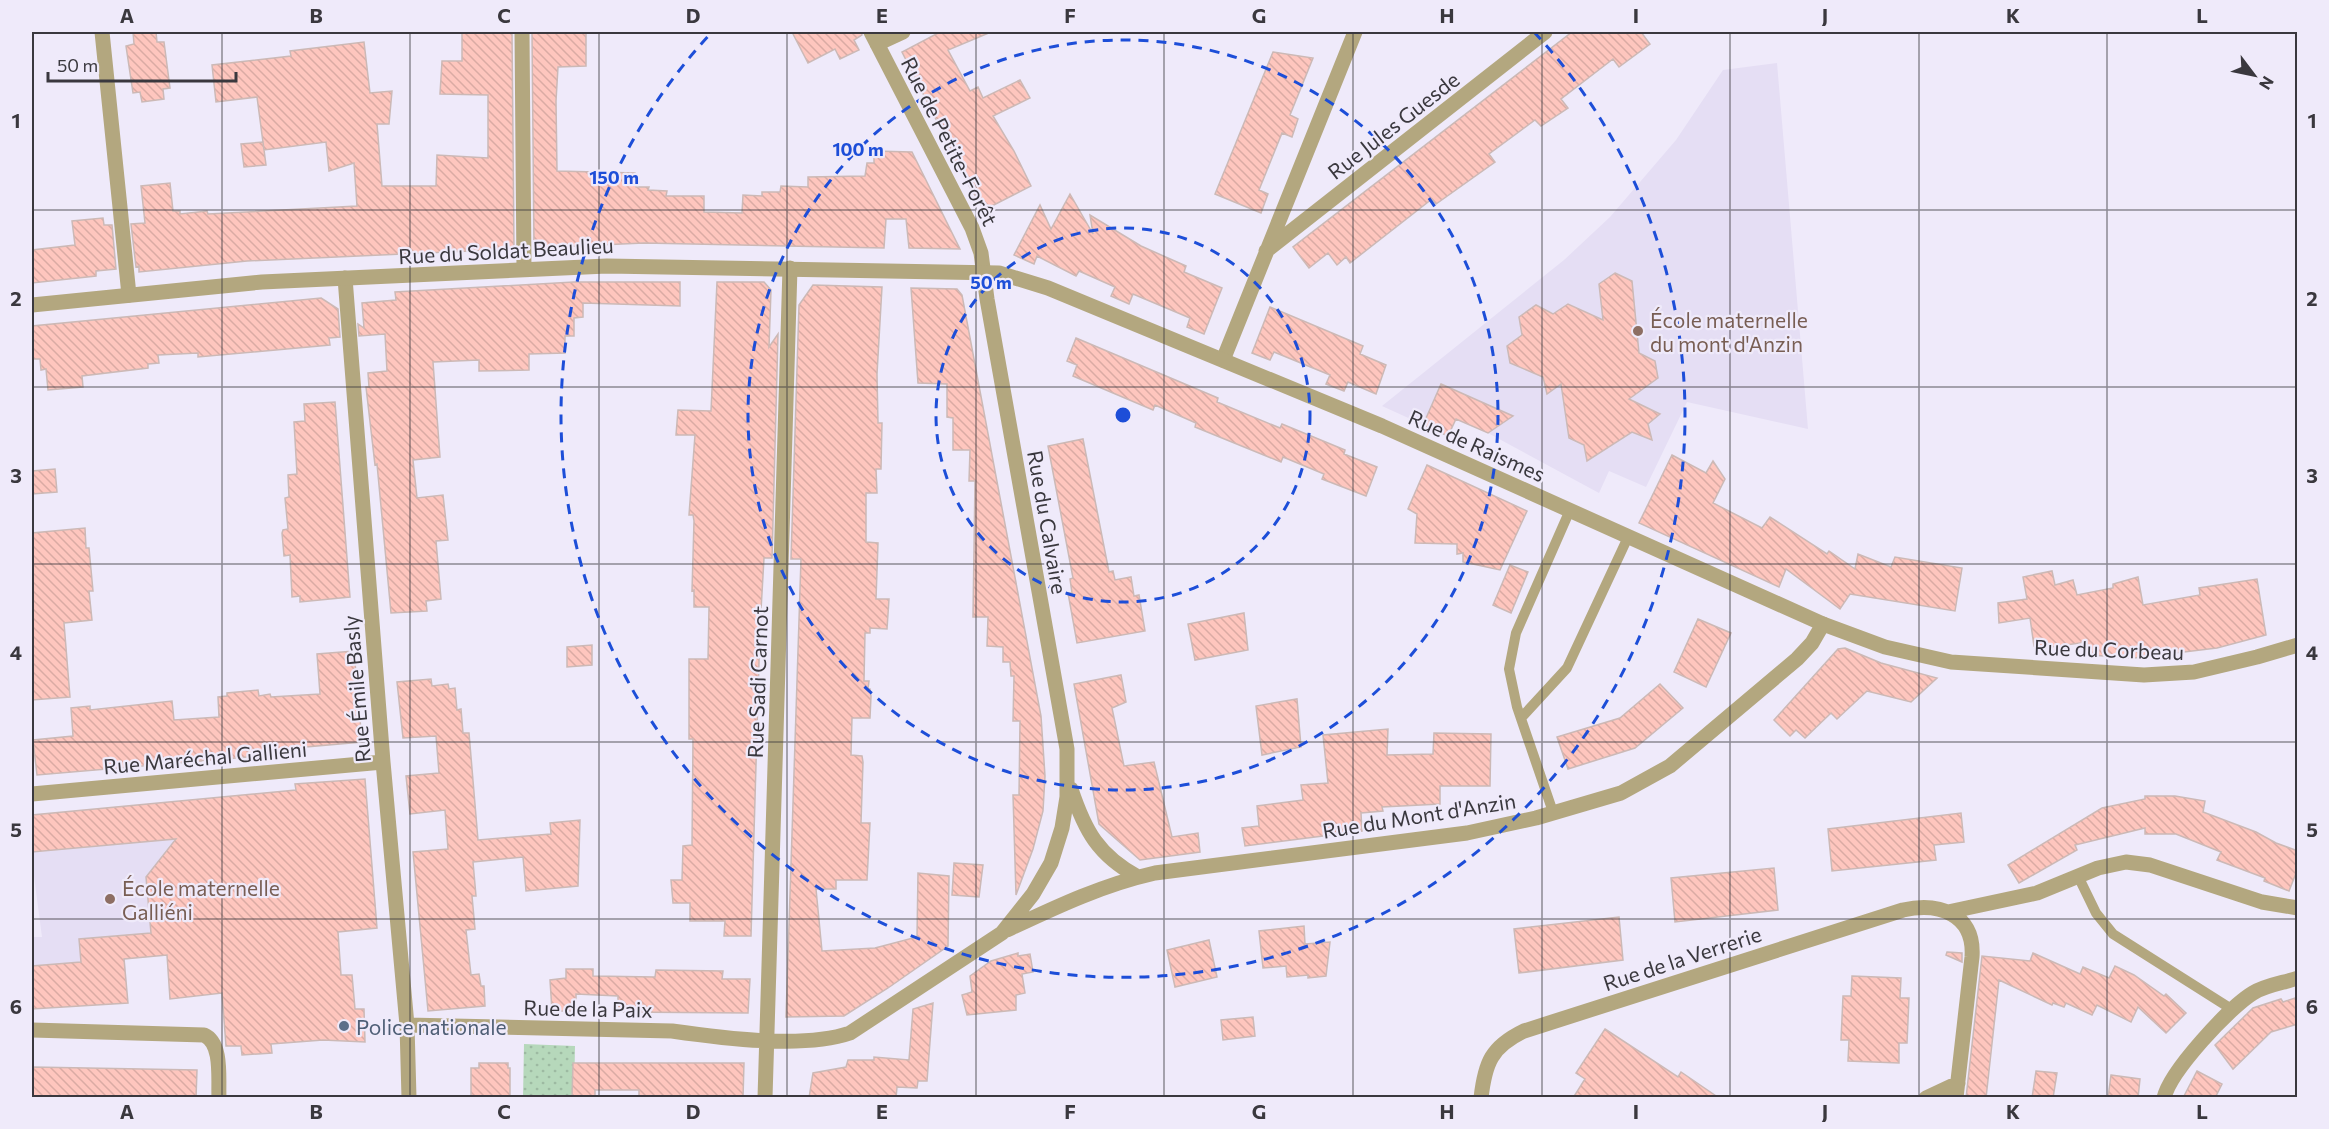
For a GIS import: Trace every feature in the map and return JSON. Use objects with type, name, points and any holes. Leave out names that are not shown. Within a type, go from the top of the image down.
[{"type":"street","points":[[102,32],[129,295]]},
{"type":"street","points":[[522,32],[524,269]]},
{"type":"street","points":[[874,38],[903,32]]},
{"type":"street","name":"Rue Jules Guesde","points":[[1223,360],[1355,32]]},
{"type":"street","name":"Rue Jules Guesde","points":[[1266,251],[1545,32]]},
{"type":"street","name":"Rue de Petite-Forêt","points":[[874,38],[972,228],[981,253],[983,271]]},
{"type":"street","name":"Rue du Soldat Beaulieu","points":[[32,305],[262,282],[632,265],[983,271]]},
{"type":"street","name":"Rue Sadi Carnot","points":[[765,1098],[790,268]]},
{"type":"street","name":"Rue de Raismes","points":[[983,271],[1012,276],[1048,288],[1382,426],[1823,624],[1885,647],[1951,662]]},
{"type":"street","name":"Rue du Calvaire","points":[[767,1040],[827,1040],[850,1033],[1002,933],[1033,894],[1051,863],[1063,821],[1068,780],[1064,731],[983,271]]},
{"type":"street","name":"Rue Émile Basly","points":[[345,278],[382,762],[407,1025],[409,1098]]},
{"type":"street","name":"Rue du Mont d'Anzin","points":[[1002,933],[1087,893],[1138,877],[1444,836],[1499,826],[1621,793],[1670,766],[1797,659],[1812,643],[1823,624]]},
{"type":"street","name":"Rue du Corbeau","points":[[1951,662],[2170,675],[2216,668],[2298,645]]},
{"type":"street","name":"Rue Maréchal Gallieni","points":[[32,794],[382,762]]},
{"type":"street","name":"Rue du Calvaire","points":[[1068,780],[1077,809],[1096,845],[1112,862],[1138,877]]},
{"type":"street","name":"Rue de la Verrerie","points":[[1481,1098],[1490,1058],[1506,1041],[1524,1031],[1903,910],[1916,907],[1942,910],[2037,893],[2111,863],[2139,862],[2262,903],[2298,908]]},
{"type":"street","points":[[1926,1098],[1957,1090],[1973,947],[1964,923],[1942,910]]},
{"type":"street","points":[[2164,1098],[2168,1083],[2181,1064],[2233,1010],[2260,989],[2298,978]]},
{"type":"street","name":"Rue de la Paix","points":[[407,1025],[672,1031],[767,1040]]},
{"type":"street","points":[[32,1030],[204,1035],[212,1039],[216,1050],[219,1098]]},
{"type":"lane","points":[[1553,812],[1521,718],[1509,669],[1516,633],[1570,510]]},
{"type":"lane","points":[[1521,718],[1567,668],[1629,535]]},
{"type":"lane","points":[[2078,876],[2096,913],[2113,934],[2233,1010]]},
{"type":"shaded area","name":"École maternelle du mont d'Anzin","points":[[1777,63],[1808,429],[1687,402],[1646,487],[1609,471],[1599,493],[1488,433],[1456,419],[1448,436],[1382,406],[1564,260],[1610,217],[1676,140],[1723,70]]},
{"type":"shaded area","name":"École maternelle Galliéni","points":[[175,801],[188,954],[125,959],[128,1003],[32,1009],[32,937],[42,937],[32,861],[32,815]]},
{"type":"green space","points":[[524,1044],[575,1046],[574,1097],[523,1098]]},
{"type":"building","points":[[133,32],[156,32],[157,42],[164,42],[170,88],[163,89],[164,99],[142,102],[140,92],[133,93],[126,46],[134,44]]},
{"type":"building","points":[[462,32],[512,32],[514,249],[247,261],[139,272],[139,266],[136,267],[131,224],[145,223],[141,186],[170,183],[173,211],[180,211],[180,214],[357,206],[354,163],[329,171],[326,142],[264,150],[257,97],[216,102],[212,65],[291,56],[290,51],[364,42],[370,93],[392,91],[389,124],[377,124],[382,186],[436,186],[437,155],[488,158],[488,95],[440,94],[442,61],[462,61]]},
{"type":"building","points":[[532,32],[586,32],[586,66],[558,67],[557,171],[635,173],[636,187],[667,191],[666,196],[704,196],[704,212],[742,213],[743,195],[762,196],[762,192],[780,192],[781,186],[808,187],[808,177],[865,176],[867,163],[874,163],[874,151],[912,152],[960,249],[909,248],[906,219],[886,219],[884,248],[644,243],[534,248]]},
{"type":"building","points":[[792,32],[861,32],[862,35],[854,40],[859,50],[840,59],[835,49],[808,63]]},
{"type":"building","points":[[940,32],[991,32],[948,50],[970,91],[978,87],[983,98],[1020,80],[1030,98],[993,116],[1031,186],[984,210],[949,153],[953,153],[902,52]]},
{"type":"building","points":[[1572,32],[1641,32],[1650,44],[1619,67],[1613,59],[1561,99],[1568,108],[1541,126],[1535,120],[1489,154],[1495,162],[1436,204],[1432,199],[1350,263],[1346,257],[1337,265],[1328,253],[1309,268],[1293,247]]},
{"type":"building","points":[[1273,52],[1313,58],[1290,115],[1298,119],[1292,137],[1282,133],[1259,190],[1268,194],[1261,213],[1215,194]]},
{"type":"building","points":[[263,142],[266,165],[244,167],[241,144]]},
{"type":"building","points":[[1070,194],[1093,234],[1090,215],[1141,246],[1186,266],[1184,272],[1222,288],[1204,334],[1187,327],[1190,318],[1133,294],[1129,304],[1111,296],[1115,287],[1079,271],[1076,276],[1037,256],[1034,264],[1014,255],[1040,205],[1051,229]]},
{"type":"building","points":[[103,218],[104,225],[112,225],[116,269],[96,271],[96,276],[32,283],[32,250],[75,245],[72,221]]},
{"type":"building","points":[[1615,273],[1632,281],[1639,353],[1655,361],[1658,378],[1629,399],[1660,414],[1648,424],[1652,440],[1632,432],[1587,461],[1584,445],[1569,438],[1561,384],[1547,394],[1543,377],[1510,363],[1507,346],[1522,335],[1519,317],[1536,305],[1553,314],[1568,304],[1603,320],[1599,284]]},
{"type":"building","points":[[574,282],[680,282],[680,306],[583,303],[583,317],[574,318],[574,336],[565,336],[565,353],[529,354],[529,370],[479,371],[479,360],[433,362],[440,457],[413,460],[417,498],[443,495],[448,540],[436,541],[441,599],[426,601],[427,611],[391,613],[377,464],[375,465],[366,387],[369,387],[368,373],[387,371],[385,334],[359,336],[358,324],[364,328],[362,303],[396,300],[395,292]]},
{"type":"building","points":[[717,282],[764,282],[771,290],[769,347],[778,334],[772,558],[764,558],[760,628],[751,936],[724,936],[725,921],[690,921],[690,903],[673,903],[671,880],[682,880],[683,846],[692,845],[693,739],[689,739],[689,659],[708,659],[709,607],[694,607],[694,590],[692,591],[694,521],[693,515],[689,515],[695,435],[676,435],[678,410],[711,411]]},
{"type":"building","points":[[813,285],[882,287],[877,374],[878,423],[882,423],[881,469],[876,469],[877,493],[866,493],[866,542],[878,543],[876,599],[889,599],[887,629],[870,628],[870,633],[865,633],[864,681],[869,681],[870,718],[852,718],[851,755],[862,756],[863,762],[861,823],[870,823],[867,880],[836,880],[836,889],[816,889],[822,951],[875,948],[917,937],[918,873],[949,876],[948,946],[844,1016],[786,1017],[801,559],[791,559],[799,305]]},
{"type":"building","points":[[911,288],[957,289],[962,295],[1041,716],[1045,776],[1043,811],[1033,849],[1016,895],[1013,795],[1019,795],[1020,721],[1013,721],[1014,676],[1011,676],[1010,662],[1003,662],[1003,647],[987,646],[988,617],[973,617],[975,481],[969,481],[970,450],[953,450],[953,418],[947,417],[947,384],[918,383]]},
{"type":"building","points":[[321,298],[338,309],[340,337],[329,338],[330,345],[198,357],[198,353],[158,355],[159,363],[148,364],[148,368],[82,376],[83,387],[48,390],[46,369],[41,370],[40,359],[32,359],[32,326]]},
{"type":"building","points":[[1270,307],[1363,346],[1360,354],[1386,365],[1376,394],[1348,382],[1344,391],[1326,384],[1330,375],[1274,352],[1270,360],[1252,353]]},
{"type":"building","points":[[1076,338],[1218,398],[1217,402],[1280,428],[1282,424],[1345,450],[1344,454],[1377,467],[1366,496],[1322,479],[1324,474],[1283,457],[1281,462],[1195,427],[1196,423],[1155,405],[1153,410],[1073,376],[1077,365],[1067,361]]},
{"type":"building","points":[[1441,384],[1513,416],[1488,433],[1456,419],[1448,436],[1423,425]]},
{"type":"building","points":[[335,402],[350,597],[300,602],[300,596],[292,597],[290,555],[284,556],[282,533],[283,530],[288,529],[285,498],[289,497],[288,475],[297,474],[294,422],[305,421],[304,404]]},
{"type":"building","points":[[1083,439],[1109,572],[1113,571],[1115,580],[1131,577],[1134,596],[1139,595],[1145,631],[1077,643],[1068,593],[1072,593],[1070,579],[1073,578],[1048,446]]},
{"type":"building","points":[[1672,455],[1706,473],[1713,461],[1725,479],[1713,503],[1762,528],[1770,517],[1827,554],[1829,551],[1855,569],[1858,554],[1891,567],[1895,557],[1962,568],[1955,611],[1850,594],[1840,609],[1786,569],[1779,587],[1639,523]]},
{"type":"building","points":[[1427,465],[1527,511],[1500,570],[1463,562],[1463,553],[1457,554],[1457,544],[1415,543],[1417,514],[1408,509]]},
{"type":"building","points":[[55,469],[57,492],[32,494],[32,471]]},
{"type":"building","points":[[85,528],[93,591],[89,591],[92,620],[64,623],[70,697],[32,700],[32,533]]},
{"type":"building","points":[[1510,565],[1528,572],[1511,613],[1493,605]]},
{"type":"building","points":[[2052,571],[2055,585],[2073,580],[2077,595],[2113,588],[2113,584],[2138,577],[2143,605],[2200,595],[2199,588],[2257,579],[2266,635],[2217,648],[2134,658],[2090,655],[2087,642],[2044,648],[2034,646],[2030,618],[1999,623],[1998,603],[2027,599],[2023,577]]},
{"type":"building","points":[[1244,613],[1248,650],[1195,660],[1188,624]]},
{"type":"building","points":[[1698,619],[1731,633],[1706,687],[1674,672]]},
{"type":"building","points":[[592,645],[592,665],[567,667],[567,647]]},
{"type":"building","points":[[1845,648],[1881,663],[1937,678],[1911,702],[1867,691],[1837,719],[1831,713],[1805,738],[1796,730],[1790,736],[1774,720],[1838,649]]},
{"type":"building","points":[[354,651],[362,742],[283,749],[283,754],[37,775],[33,740],[73,736],[71,708],[90,706],[90,710],[172,701],[174,720],[219,717],[218,697],[227,696],[227,693],[258,690],[259,696],[270,694],[271,697],[320,694],[317,654]]},
{"type":"building","points":[[1121,675],[1126,702],[1112,708],[1124,766],[1154,762],[1172,837],[1198,833],[1200,852],[1140,860],[1099,824],[1074,684]]},
{"type":"building","points":[[431,679],[432,686],[448,684],[449,689],[455,688],[457,710],[461,709],[463,733],[469,733],[478,840],[551,834],[550,823],[580,820],[578,886],[526,891],[523,857],[473,862],[476,896],[472,896],[475,929],[466,930],[471,975],[479,974],[481,986],[484,986],[485,1006],[428,1011],[413,852],[448,849],[445,810],[410,814],[406,776],[439,773],[436,736],[403,738],[397,682]]},
{"type":"building","points":[[1660,684],[1683,708],[1635,748],[1568,769],[1557,737],[1620,718]]},
{"type":"building","points":[[1297,699],[1301,747],[1262,755],[1256,706]]},
{"type":"building","points":[[1388,729],[1387,755],[1433,754],[1434,733],[1491,734],[1490,786],[1440,786],[1440,804],[1382,807],[1383,811],[1361,813],[1362,831],[1245,846],[1242,828],[1259,826],[1257,806],[1303,800],[1301,785],[1328,783],[1323,735]]},
{"type":"building","points":[[365,779],[377,928],[338,932],[341,975],[352,975],[355,1009],[364,1009],[365,1042],[323,1040],[271,1044],[272,1053],[242,1055],[241,1046],[226,1046],[222,993],[170,999],[167,955],[124,959],[128,1003],[32,1009],[32,966],[81,962],[79,939],[151,933],[146,877],[176,839],[32,852],[32,815],[296,790],[295,784]]},
{"type":"building","points":[[2145,796],[2175,796],[2205,801],[2203,812],[2298,851],[2298,868],[2289,891],[2264,881],[2265,878],[2217,860],[2221,852],[2176,834],[2145,834],[2145,828],[2075,845],[2077,850],[2019,883],[2008,865],[2102,808],[2145,799]]},
{"type":"building","points":[[1961,813],[1964,842],[1934,845],[1936,860],[1832,871],[1828,829]]},
{"type":"building","points":[[954,863],[983,865],[979,897],[952,895]]},
{"type":"building","points":[[1774,868],[1778,910],[1675,922],[1671,878]]},
{"type":"building","points":[[1619,917],[1623,960],[1519,973],[1514,929]]},
{"type":"building","points":[[1304,926],[1305,944],[1330,942],[1326,976],[1287,977],[1286,966],[1263,968],[1259,931]]},
{"type":"building","points":[[1209,940],[1217,977],[1175,987],[1167,950]]},
{"type":"building","points":[[1947,952],[1962,953],[1962,962],[1946,955]]},
{"type":"building","points":[[1018,953],[1018,956],[1030,954],[1033,972],[1022,974],[1025,993],[1016,995],[1016,1010],[967,1015],[962,995],[972,992],[970,976],[991,961]]},
{"type":"building","points":[[2033,953],[2080,974],[2083,967],[2109,978],[2115,966],[2134,975],[2164,996],[2166,994],[2186,1013],[2166,1033],[2138,1007],[2131,1022],[2097,1005],[2092,1015],[2066,1003],[2064,1007],[2053,1003],[2052,1005],[1999,980],[1986,1098],[1966,1098],[1982,956],[2030,961]]},
{"type":"building","points":[[566,969],[593,969],[593,976],[655,977],[656,970],[723,971],[722,979],[750,979],[748,1013],[618,1012],[618,996],[576,994],[576,1011],[552,1011],[550,980],[566,978]]},
{"type":"building","points":[[1852,976],[1901,978],[1900,998],[1909,998],[1907,1043],[1899,1043],[1899,1063],[1848,1061],[1849,1040],[1841,1040],[1843,996],[1851,996]]},
{"type":"building","points":[[2298,997],[2298,1024],[2271,1032],[2233,1069],[2215,1045],[2253,1008],[2281,999],[2283,1002]]},
{"type":"building","points":[[933,1003],[927,1081],[918,1081],[917,1088],[897,1087],[896,1098],[809,1098],[813,1073],[846,1067],[848,1060],[874,1060],[874,1057],[909,1060],[913,1009]]},
{"type":"building","points":[[1253,1017],[1255,1036],[1223,1040],[1221,1020]]},
{"type":"building","points":[[1605,1029],[1678,1077],[1681,1072],[1719,1098],[1573,1098],[1585,1079],[1576,1073]]},
{"type":"building","points":[[479,1063],[508,1063],[510,1098],[471,1098],[471,1068],[479,1068]]},
{"type":"building","points":[[573,1063],[744,1063],[743,1098],[639,1098],[639,1090],[595,1090],[595,1098],[572,1098]]},
{"type":"building","points":[[32,1067],[197,1070],[196,1098],[32,1098]]},
{"type":"building","points":[[2036,1071],[2057,1073],[2053,1098],[2032,1098]]},
{"type":"building","points":[[2197,1071],[2222,1084],[2215,1098],[2183,1098]]},
{"type":"building","points":[[2111,1075],[2140,1079],[2138,1098],[2108,1098]]},
{"type":"place","name":"École maternelle du mont d'Anzin","points":[[1638,331]]},
{"type":"place","name":"École maternelle Galliéni","points":[[110,899]]},
{"type":"place","name":"Police nationale","points":[[344,1026]]}]
